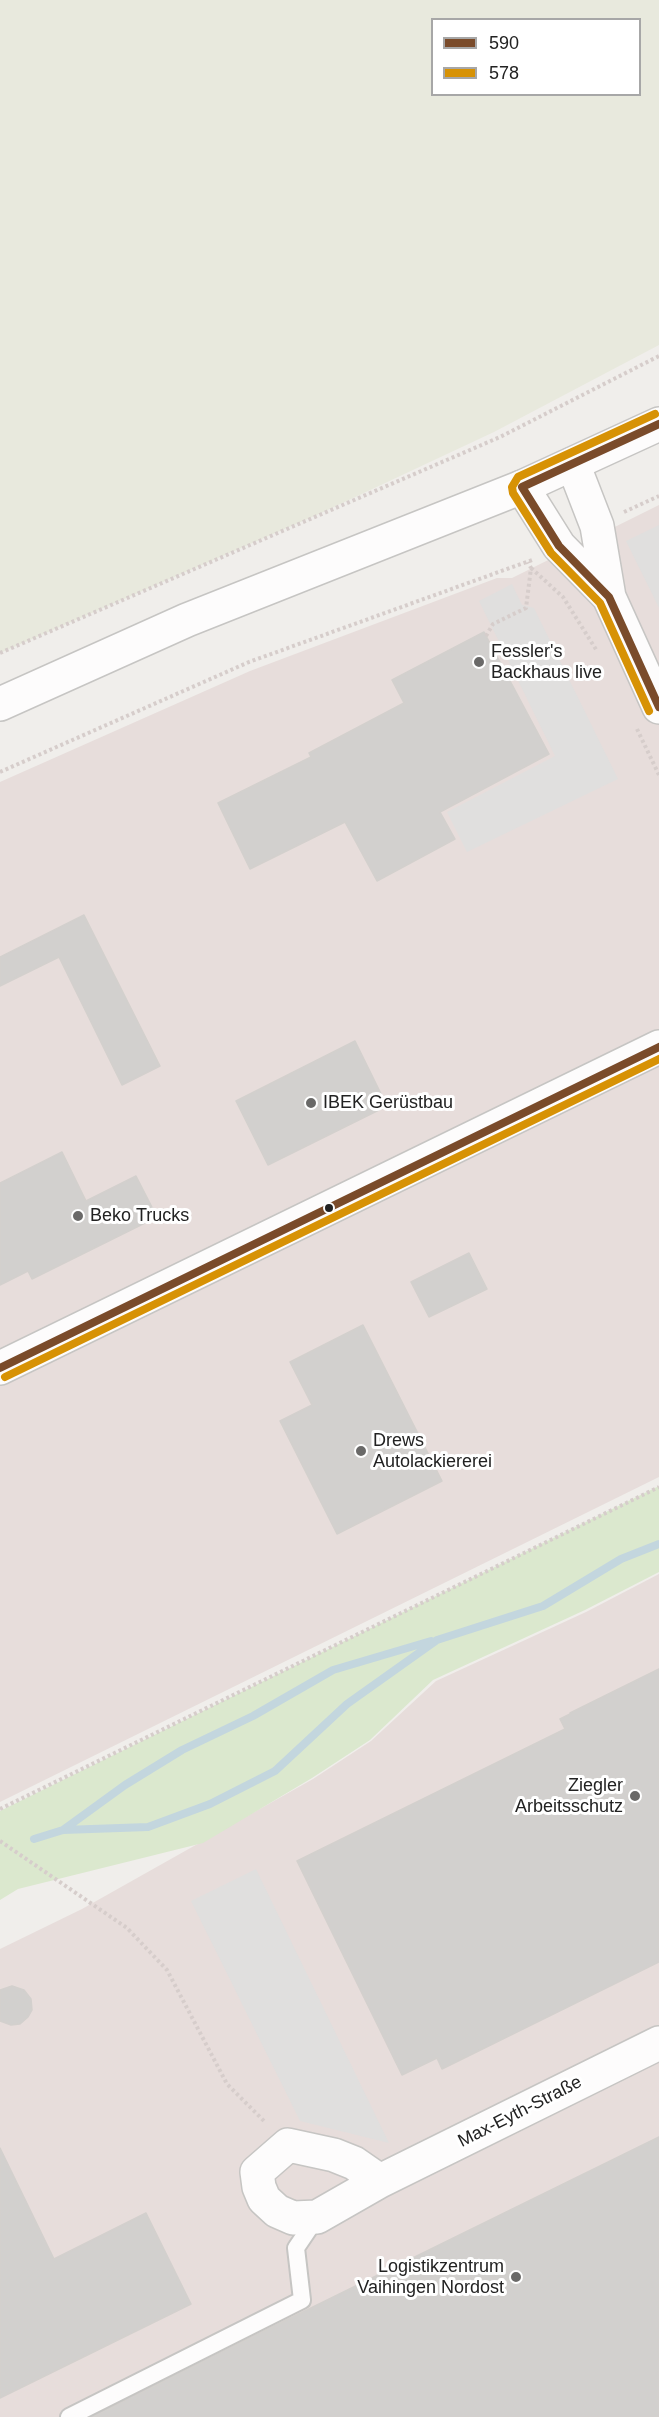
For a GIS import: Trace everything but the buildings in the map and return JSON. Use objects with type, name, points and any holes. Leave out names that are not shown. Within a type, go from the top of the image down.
[{"type":"street","points":[[0,704],[187,620],[522,487],[659,424]]},
{"type":"street","points":[[573,464],[597,526],[609,597],[648,717]]},
{"type":"street","points":[[522,487],[559,546],[609,597]]},
{"type":"street","points":[[0,1368],[659,1047]]},
{"type":"street","name":"Max-Eyth-Straße","points":[[317,2217],[380,2181],[659,2043]]},
{"type":"street","points":[[317,2217],[293,2218],[277,2211],[264,2199],[259,2187],[257,2172],[288,2145],[334,2155],[354,2163],[380,2181]]},
{"type":"lane","points":[[69,2417],[302,2300],[296,2248],[317,2217]]},
{"type":"path","points":[[0,653],[500,437],[659,356]]},
{"type":"path","points":[[597,526],[659,496]]},
{"type":"path","points":[[0,772],[249,662],[528,562],[559,546]]},
{"type":"path","points":[[528,562],[531,568],[563,597],[601,659]]},
{"type":"path","points":[[486,636],[493,624],[526,608],[531,568]]},
{"type":"path","points":[[648,717],[659,775]]},
{"type":"path","points":[[0,1809],[659,1487]]},
{"type":"path","points":[[0,1841],[128,1928],[167,1971],[227,2084],[288,2145]]},
{"type":"shaded area","points":[[0,0],[659,0],[659,345],[494,432],[319,514],[0,653]]},
{"type":"shaded area","points":[[659,505],[659,1477],[0,1802],[0,782],[250,671],[497,578],[512,578]]},
{"type":"shaded area","points":[[659,525],[659,608],[626,541]]},
{"type":"shaded area","points":[[512,584],[522,605],[534,608],[618,779],[467,852],[447,812],[555,756],[479,601]]},
{"type":"shaded area","points":[[659,1574],[659,2417],[0,2417],[0,1949],[82,1909],[313,1779],[371,1741],[436,1681],[586,1612]]},
{"type":"shaded area","points":[[256,1869],[389,2143],[300,2121],[191,1901]]},
{"type":"green space","points":[[659,1486],[659,1572],[585,1610],[433,1680],[370,1740],[312,1778],[203,1843],[18,1889],[0,1900],[0,1811]]},
{"type":"waterway","points":[[34,1839],[63,1830],[148,1827],[210,1804],[275,1771],[347,1704],[437,1640],[543,1606],[621,1559],[659,1544]]},
{"type":"waterway","points":[[63,1830],[125,1785],[182,1750],[253,1716],[333,1670],[431,1641]]},
{"type":"transit line","name":"578","points":[[649,711],[600,603],[551,553],[513,493],[512,487],[518,477],[655,414]]},
{"type":"transit line","name":"590","points":[[659,424],[522,487],[559,546],[609,597],[659,707]]},
{"type":"transit line","name":"590","points":[[0,1368],[659,1047]]},
{"type":"transit line","name":"578","points":[[5,1377],[659,1059]]},
{"type":"place","name":"Fessler's Backhaus live","points":[[479,662]]},
{"type":"place","name":"IBEK Gerüstbau","points":[[311,1103]]},
{"type":"place","name":"Beko Trucks","points":[[78,1216]]},
{"type":"place","name":"Drews Autolackiererei","points":[[361,1451]]},
{"type":"place","name":"Ziegler Arbeitsschutz","points":[[635,1796]]},
{"type":"place","name":"Logistikzentrum Vaihingen Nordost","points":[[516,2277]]}]
